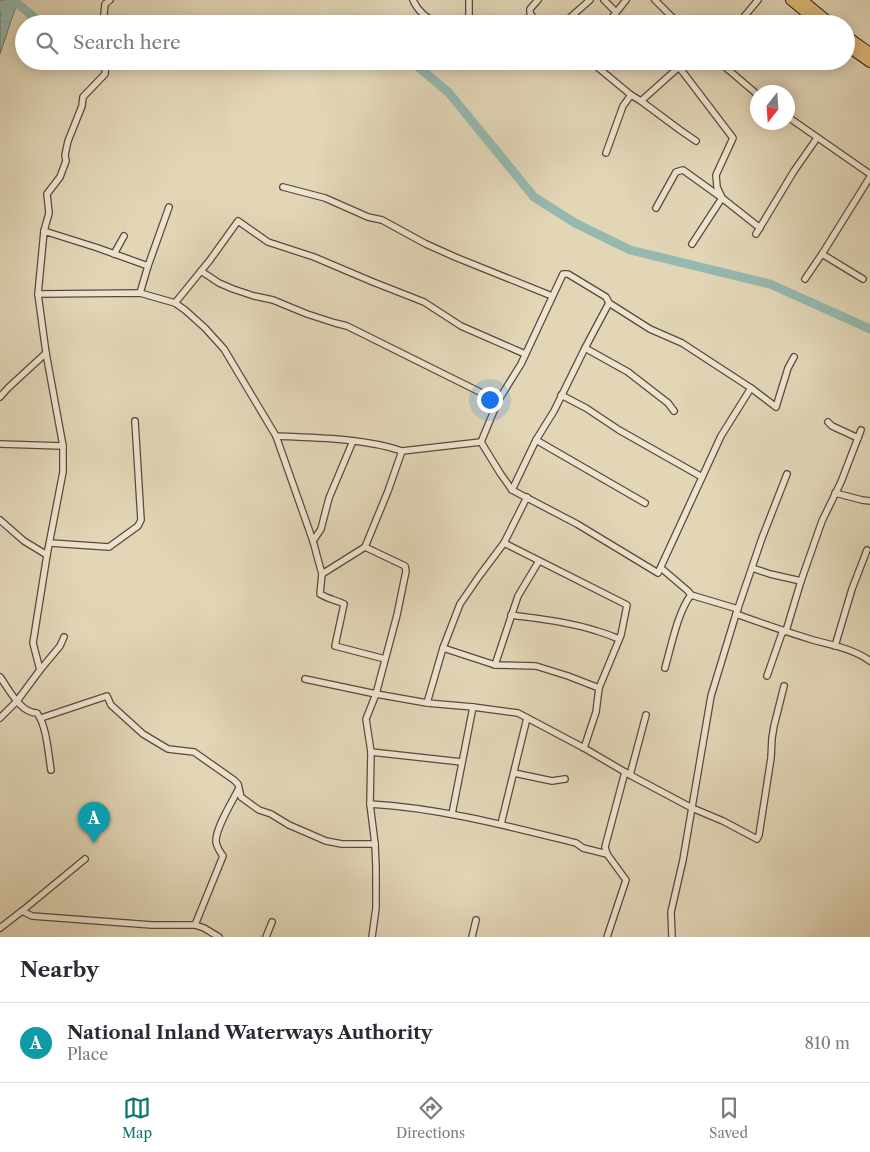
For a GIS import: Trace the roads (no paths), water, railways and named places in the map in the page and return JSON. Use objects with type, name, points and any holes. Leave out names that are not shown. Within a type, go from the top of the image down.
[{"type":"highway","points":[[791,0],[809,15]]},
{"type":"highway","points":[[802,0],[820,15]]},
{"type":"highway","points":[[855,43],[870,54]]},
{"type":"highway","points":[[855,51],[870,62]]},
{"type":"street","points":[[104,15],[105,4],[110,0]]},
{"type":"street","points":[[413,0],[424,15]]},
{"type":"street","points":[[468,0],[469,15]]},
{"type":"street","points":[[531,15],[530,9],[538,0]]},
{"type":"street","points":[[573,15],[590,0]]},
{"type":"street","points":[[604,0],[616,12]]},
{"type":"street","points":[[614,15],[626,0]]},
{"type":"street","points":[[655,0],[670,15]]},
{"type":"street","points":[[746,15],[758,0]]},
{"type":"street","points":[[40,670],[33,644],[47,554],[63,472],[63,446],[46,353],[38,294],[44,231],[49,213],[47,194],[60,177],[66,161],[65,155],[68,141],[82,106],[83,97],[105,74],[105,70]]},
{"type":"street","points":[[601,70],[631,95],[696,141]]},
{"type":"street","points":[[641,101],[676,70]]},
{"type":"street","points":[[681,70],[733,138],[716,175],[717,188],[722,198]]},
{"type":"street","points":[[729,70],[750,88]]},
{"type":"street","points":[[606,153],[623,106],[631,95]]},
{"type":"street","points":[[795,122],[870,175],[806,279]]},
{"type":"street","points":[[756,234],[794,171],[818,138]]},
{"type":"street","points":[[656,208],[676,172],[683,170],[760,228]]},
{"type":"street","points":[[283,187],[325,198],[368,217],[382,220],[426,244],[455,257],[552,296]]},
{"type":"street","points":[[692,244],[722,198]]},
{"type":"street","points":[[140,293],[169,207]]},
{"type":"street","points":[[175,303],[238,222],[268,242],[314,256],[424,302],[461,326],[525,354]]},
{"type":"street","points":[[44,231],[148,266]]},
{"type":"street","points":[[114,254],[124,236]]},
{"type":"street","points":[[822,254],[863,279]]},
{"type":"street","points":[[201,271],[219,283],[233,289],[273,300],[307,314],[347,326],[498,401]]},
{"type":"street","points":[[481,442],[498,401],[521,364],[563,274],[568,274],[606,297],[609,303],[650,330],[682,343],[776,407],[788,368],[794,357]]},
{"type":"street","points":[[38,294],[140,293],[175,303],[198,322],[224,349],[276,436],[314,541],[322,574],[320,594],[344,604],[335,646],[385,659]]},
{"type":"street","points":[[512,490],[536,440],[554,411],[584,348],[609,303]]},
{"type":"street","points":[[584,348],[628,372],[668,403],[674,411]]},
{"type":"street","points":[[0,396],[46,353]]},
{"type":"street","points":[[481,442],[512,490],[577,524],[658,573],[721,436],[750,388]]},
{"type":"street","points":[[561,395],[702,478]]},
{"type":"street","points":[[50,542],[109,546],[140,524],[135,421]]},
{"type":"street","points":[[828,422],[832,426],[858,438]]},
{"type":"street","points":[[767,676],[782,633],[786,631],[822,521],[861,430]]},
{"type":"street","points":[[276,436],[338,439],[389,447],[402,451],[481,442]]},
{"type":"street","points":[[536,440],[645,504]]},
{"type":"street","points":[[314,541],[322,529],[329,498],[353,441]]},
{"type":"street","points":[[0,444],[63,446]]},
{"type":"street","points":[[322,574],[365,547],[402,451]]},
{"type":"street","points":[[672,937],[671,912],[683,860],[711,696],[752,568],[787,474]]},
{"type":"street","points":[[835,493],[862,500],[870,500]]},
{"type":"street","points":[[427,702],[443,648],[460,604],[504,543],[527,497]]},
{"type":"street","points":[[0,520],[24,541],[47,554]]},
{"type":"street","points":[[504,543],[627,604],[619,639],[599,688],[596,712],[584,748]]},
{"type":"street","points":[[365,547],[405,566],[406,571],[397,615],[376,694],[366,719],[371,752],[370,804],[375,844],[376,908],[372,937]]},
{"type":"street","points":[[835,646],[852,589],[867,550]]},
{"type":"street","points":[[495,664],[518,596],[539,561]]},
{"type":"street","points":[[660,568],[691,595],[786,631],[863,655],[870,661]]},
{"type":"street","points":[[752,568],[801,581]]},
{"type":"street","points":[[665,668],[681,615],[691,595]]},
{"type":"street","points":[[511,615],[575,625],[599,631],[619,639]]},
{"type":"street","points":[[0,718],[17,701],[60,646],[64,637]]},
{"type":"street","points":[[443,648],[495,664],[536,666],[599,688]]},
{"type":"street","points":[[0,677],[23,708],[32,713],[37,712],[41,718],[51,770]]},
{"type":"street","points":[[305,679],[376,694],[518,713],[692,808],[723,821],[757,839],[771,758],[774,726],[784,686]]},
{"type":"street","points":[[41,718],[107,696],[111,705],[143,734],[168,749],[194,752],[234,780],[238,784],[241,797],[259,810],[271,814],[289,826],[326,841],[342,844],[375,844]]},
{"type":"street","points":[[452,814],[473,707]]},
{"type":"street","points":[[607,937],[626,880],[607,854],[605,847],[646,715]]},
{"type":"street","points":[[501,824],[527,718]]},
{"type":"street","points":[[371,752],[462,762]]},
{"type":"street","points":[[514,773],[552,781],[565,779]]},
{"type":"street","points":[[195,925],[223,856],[219,851],[216,840],[222,821],[238,790]]},
{"type":"street","points":[[370,804],[397,805],[501,824],[576,843],[583,848],[607,854]]},
{"type":"street","points":[[0,928],[85,859]]},
{"type":"street","points":[[22,911],[32,916],[105,922],[195,925],[220,937]]},
{"type":"street","points":[[472,937],[476,920]]},
{"type":"street","points":[[266,937],[272,922]]},
{"type":"water","points":[[0,0],[18,0],[0,54]]},
{"type":"waterway","points":[[0,6],[17,3],[31,15]]},
{"type":"waterway","points":[[422,70],[449,93],[534,197],[575,223],[630,250],[770,284],[870,329]]},
{"type":"place","name":"National Inland Waterways Authority","points":[[94,843]]}]
